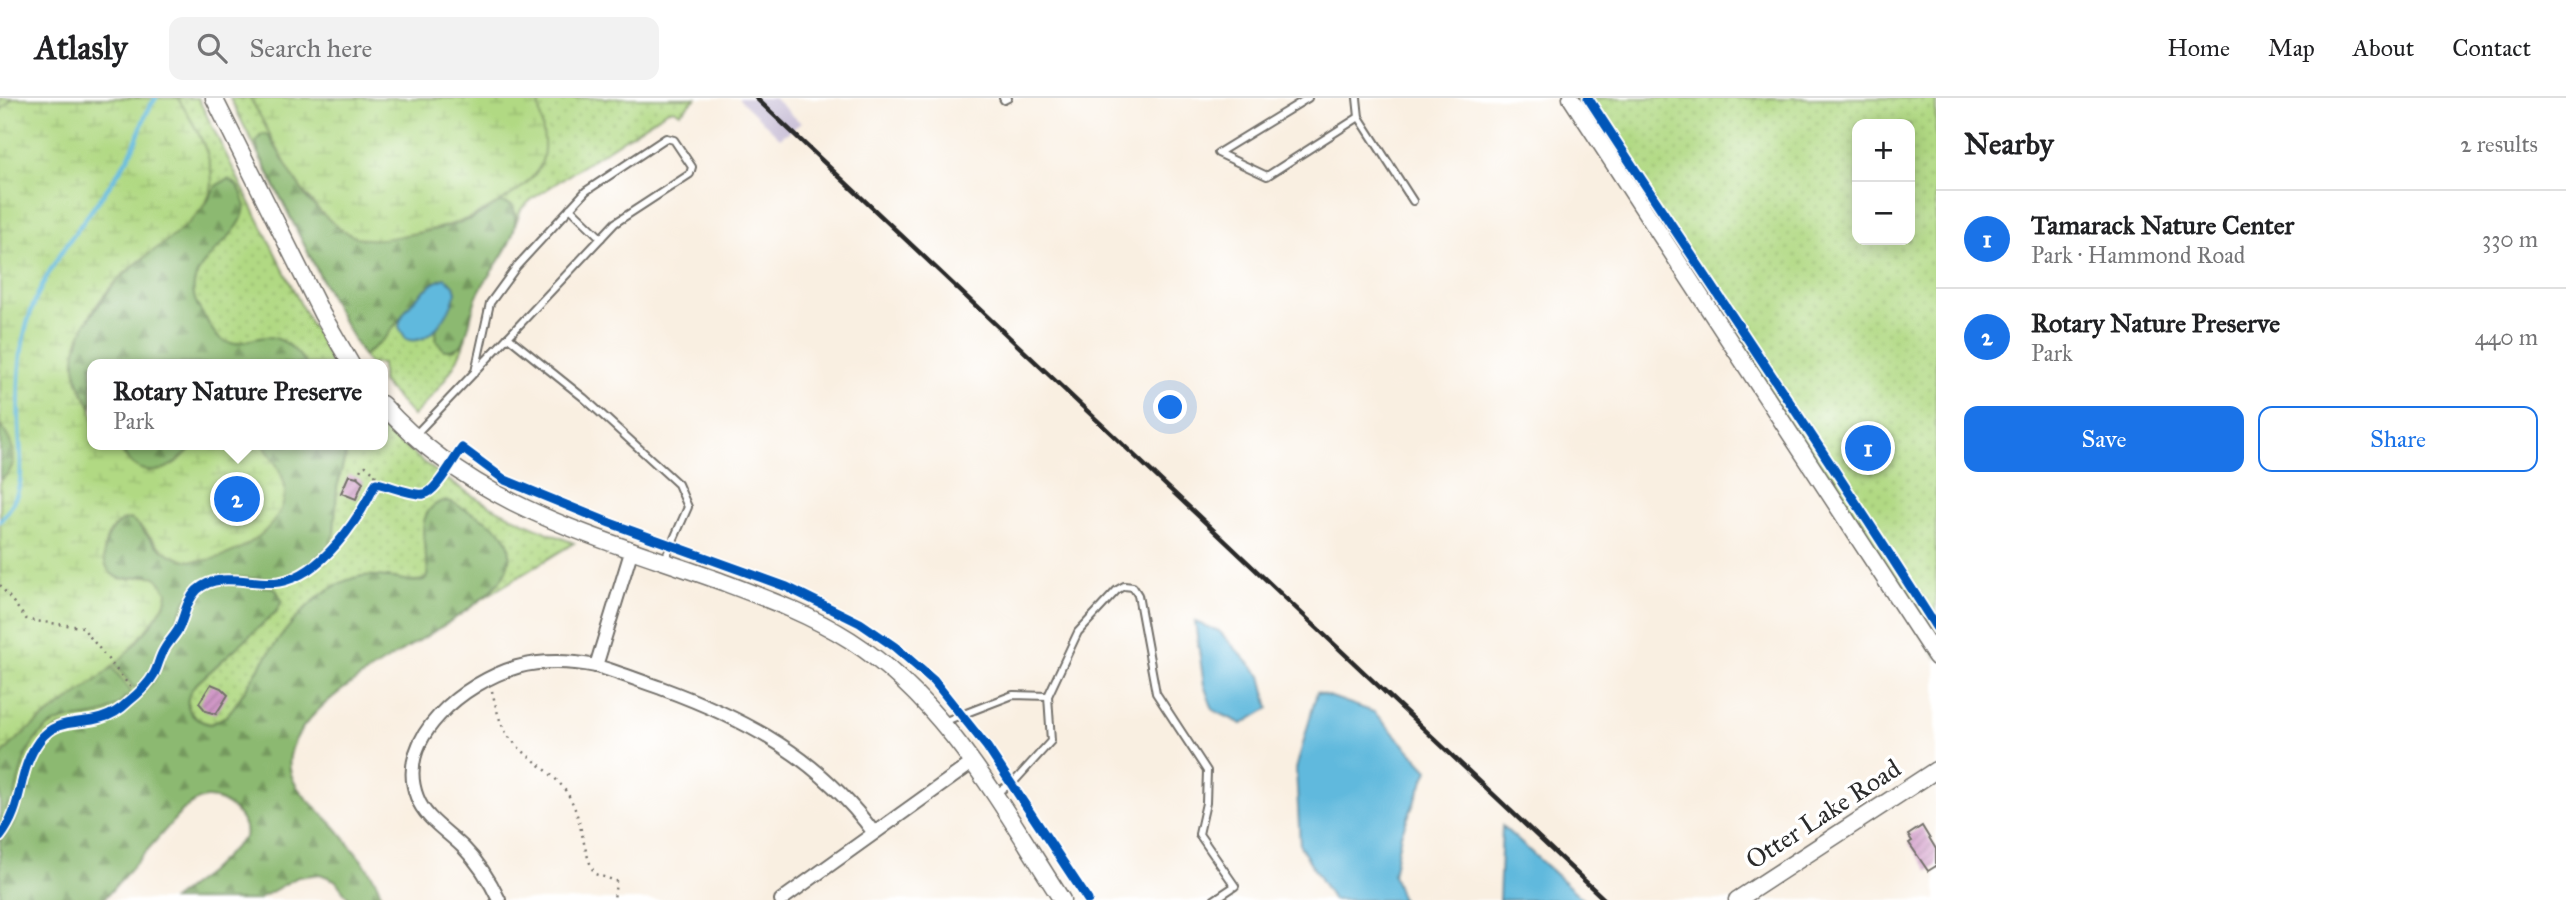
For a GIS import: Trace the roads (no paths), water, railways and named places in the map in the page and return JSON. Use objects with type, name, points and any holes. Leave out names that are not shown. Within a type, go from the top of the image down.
[{"type":"street","points":[[214,98],[327,323],[348,359]]},
{"type":"street","points":[[1570,98],[1936,657]]},
{"type":"street","points":[[388,410],[449,466],[500,497],[547,518],[773,601],[841,634],[899,677],[943,722],[1062,900]]},
{"type":"street","points":[[596,666],[632,549]]},
{"type":"street","points":[[499,900],[472,857],[424,811],[412,776],[416,751],[431,726],[456,700],[488,678],[516,667],[545,662],[596,666],[696,701],[761,731],[828,780],[874,833]]},
{"type":"street","points":[[781,900],[972,762]]},
{"type":"street","name":"Otter Lake Road","points":[[1737,900],[1936,770]]},
{"type":"lane","points":[[1308,98],[1218,153],[1267,176],[1359,117]]},
{"type":"lane","points":[[1357,98],[1359,117],[1413,201]]},
{"type":"lane","points":[[414,436],[475,372],[615,223],[690,174],[692,167],[674,140],[666,138],[586,191],[517,266],[490,303],[475,372]]},
{"type":"lane","points":[[569,208],[601,238]]},
{"type":"lane","points":[[508,337],[584,398],[678,485],[688,507],[664,561]]},
{"type":"lane","points":[[992,793],[1012,785],[1051,741],[1048,696],[1078,632],[1116,590],[1124,586],[1133,587],[1138,595],[1156,693],[1207,771],[1206,803],[1199,834],[1235,886],[1214,900]]},
{"type":"lane","points":[[943,722],[1013,695],[1048,696]]},
{"type":"water","points":[[445,278],[454,285],[456,292],[444,318],[423,338],[406,339],[399,327],[404,313],[424,291]]},
{"type":"water","points":[[1195,622],[1219,631],[1261,676],[1269,708],[1242,724],[1213,710],[1204,685]]},
{"type":"water","points":[[1317,692],[1374,712],[1428,770],[1401,834],[1393,875],[1402,900],[1333,900],[1300,846],[1296,769]]},
{"type":"water","points":[[1502,826],[1584,900],[1499,900]]},
{"type":"waterway","points":[[0,521],[15,498],[21,476],[20,362],[24,336],[35,300],[58,257],[129,156],[147,112],[156,98]]},
{"type":"railway","points":[[756,98],[1605,900]]},
{"type":"place","name":"Tamarack Nature Center","points":[[1868,448]]},
{"type":"place","name":"Rotary Nature Preserve","points":[[237,499]]}]
